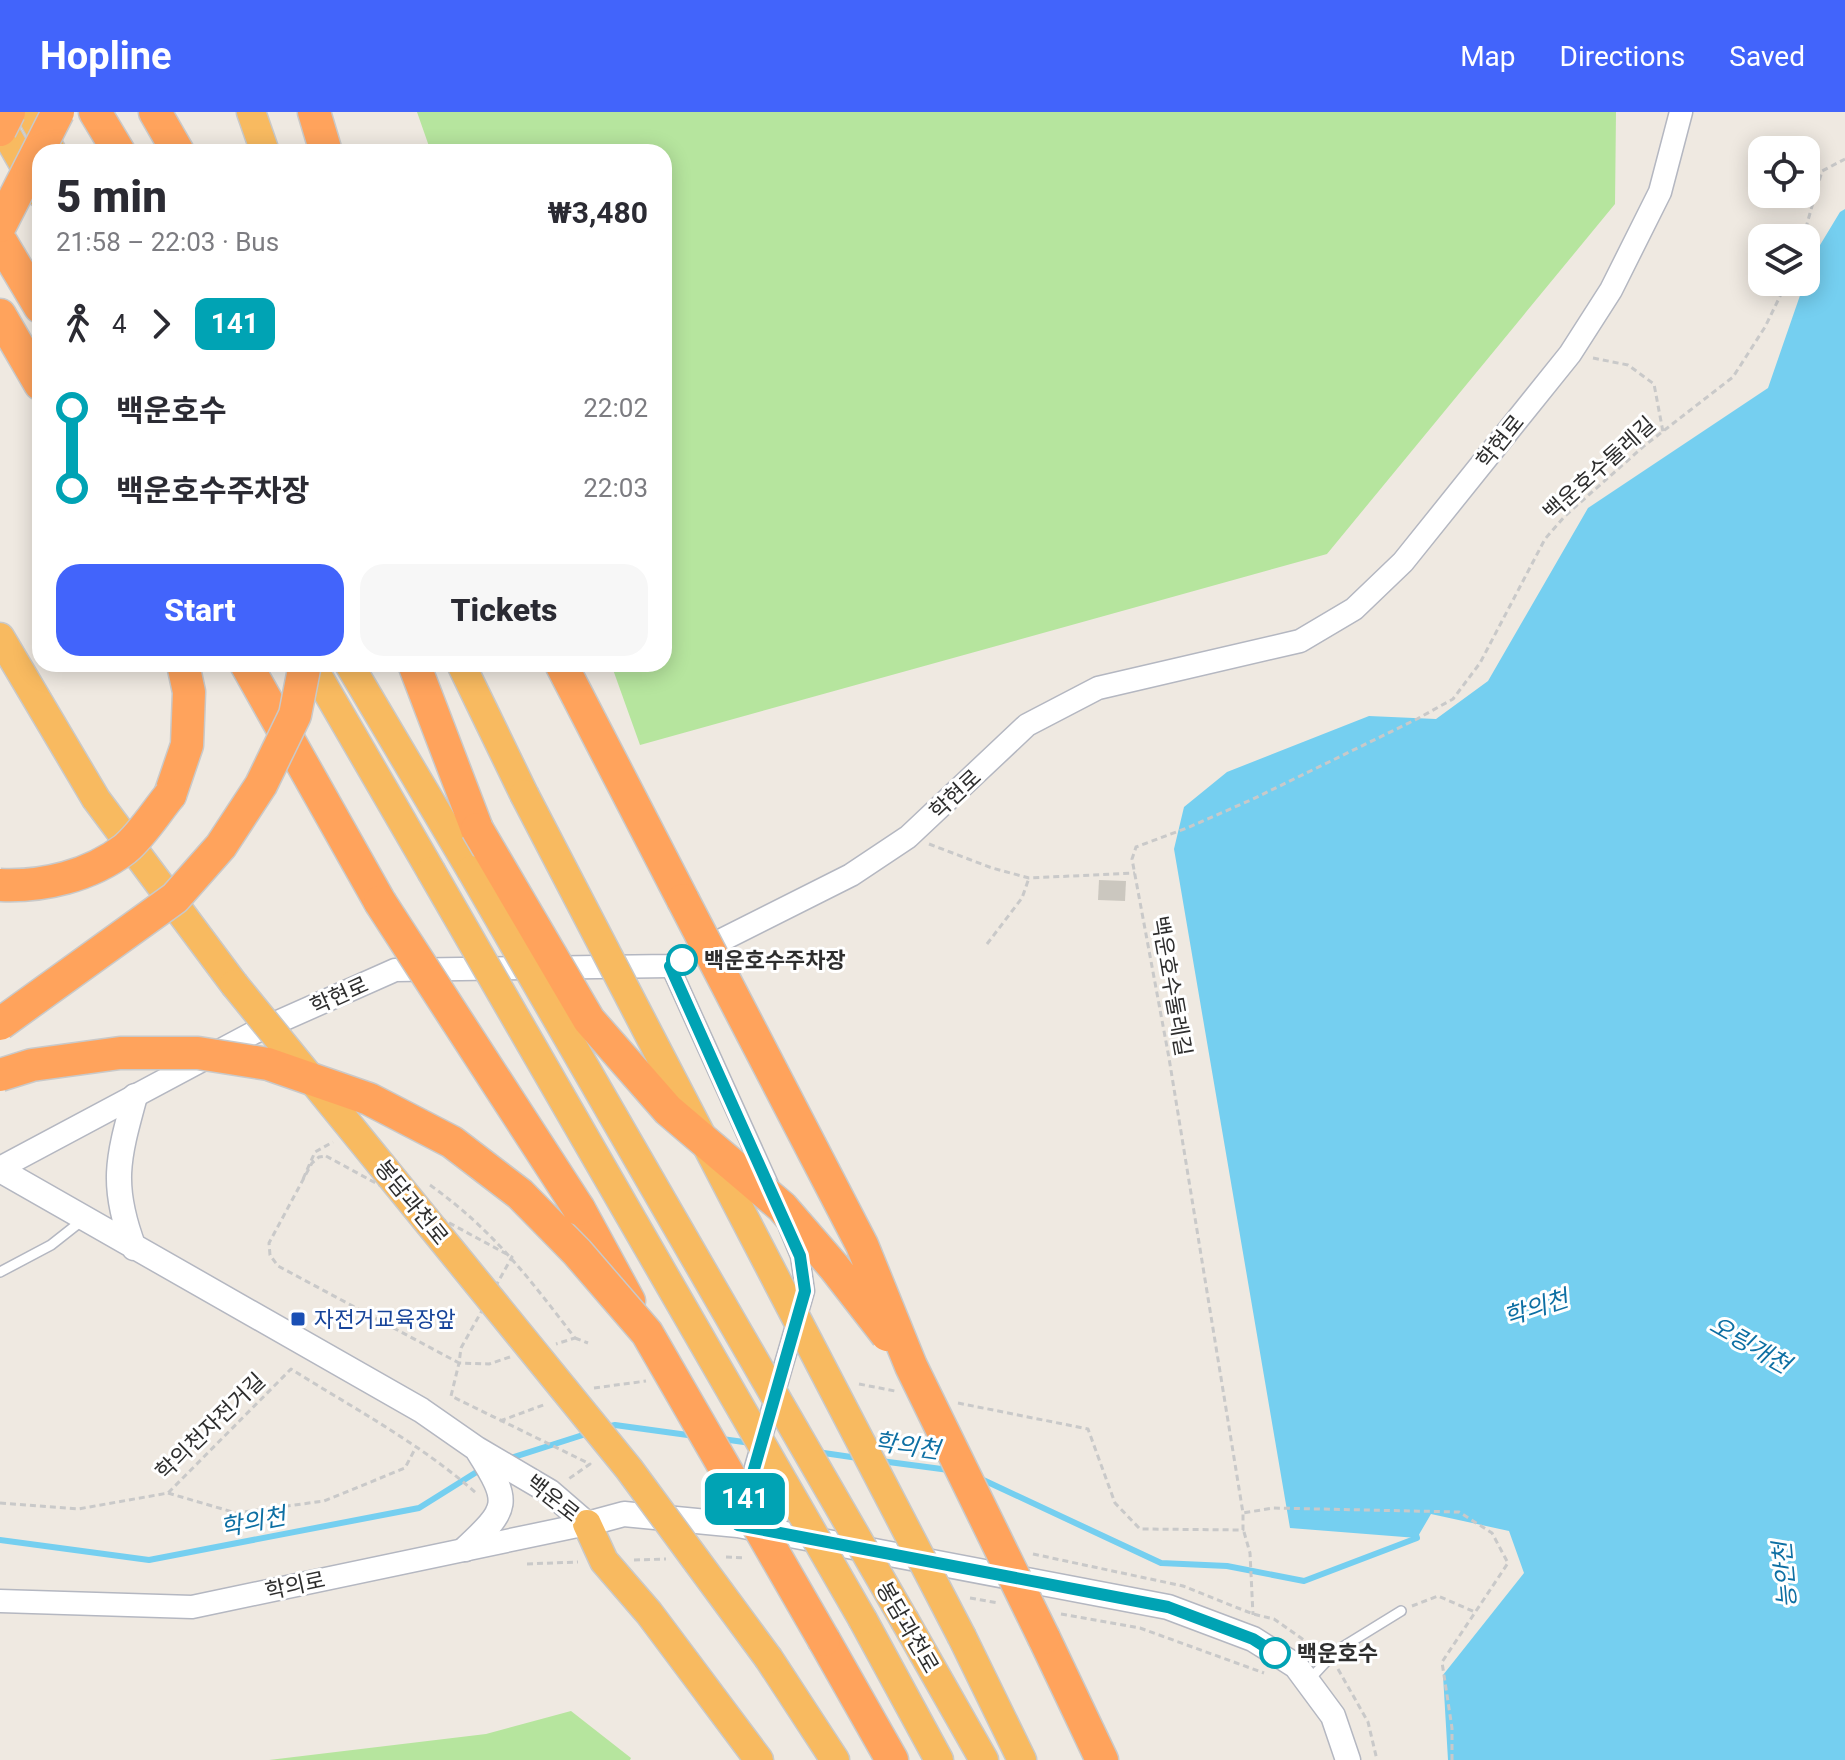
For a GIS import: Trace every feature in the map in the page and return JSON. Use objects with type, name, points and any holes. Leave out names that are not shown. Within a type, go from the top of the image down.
[{"type":"highway","points":[[0,130],[9,112]]},
{"type":"highway","points":[[30,112],[48,144]]},
{"type":"highway","points":[[42,144],[58,112]]},
{"type":"highway","points":[[95,112],[114,144]]},
{"type":"highway","points":[[155,112],[173,144]]},
{"type":"highway","points":[[251,112],[262,144]]},
{"type":"highway","points":[[314,112],[324,144]]},
{"type":"highway","points":[[0,123],[32,181]]},
{"type":"highway","points":[[0,226],[32,163]]},
{"type":"highway","points":[[0,240],[32,294]]},
{"type":"highway","points":[[0,315],[32,370]]},
{"type":"highway","name":"봉담과천로","points":[[0,637],[96,799],[234,984],[629,1469],[769,1659],[835,1760]]},
{"type":"highway","points":[[0,885],[28,886],[83,874],[126,848],[170,795],[187,745],[189,692],[185,672]]},
{"type":"highway","points":[[251,672],[380,902],[579,1209],[892,1760]]},
{"type":"highway","points":[[0,1024],[175,898],[221,846],[261,785],[295,715],[303,672]]},
{"type":"highway","name":"봉담과천로","points":[[316,672],[863,1620],[939,1760]]},
{"type":"highway","name":"봉담과천로","points":[[354,672],[984,1760]]},
{"type":"highway","points":[[417,672],[477,829],[589,1020],[668,1110],[782,1207],[834,1267],[911,1366]]},
{"type":"highway","name":"봉담과천로","points":[[465,672],[524,794],[962,1637],[1022,1760]]},
{"type":"highway","points":[[565,672],[862,1245],[911,1366],[1102,1760]]},
{"type":"highway","points":[[0,1075],[32,1065],[120,1053],[198,1053],[268,1064],[369,1099],[452,1142],[520,1194],[577,1252],[647,1333]]},
{"type":"highway","points":[[587,1524],[604,1561],[649,1613],[759,1760]]},
{"type":"main road","points":[[134,1248],[123,1219],[119,1154],[135,1096]]},
{"type":"main road","name":"백운로","points":[[0,1169],[421,1410],[477,1449],[550,1492],[587,1524],[624,1514],[738,1525],[1168,1607],[1253,1639],[1296,1666],[1333,1716],[1348,1760]]},
{"type":"main road","points":[[465,1549],[495,1521],[501,1502],[492,1496],[477,1449]]},
{"type":"street","name":"학현로","points":[[0,1169],[253,1033],[395,970],[670,966],[851,875],[908,837],[1027,725],[1098,688],[1300,641],[1354,609],[1403,562],[1570,354],[1611,290],[1660,192],[1681,112]]},
{"type":"street","points":[[670,966],[800,1256],[805,1291],[738,1525]]},
{"type":"street","name":"학의로","points":[[0,1601],[192,1607],[587,1524]]},
{"type":"lane","points":[[10,165],[32,188]]},
{"type":"lane","points":[[0,1272],[51,1245],[84,1219]]},
{"type":"lane","points":[[1309,1680],[1336,1651],[1401,1611]]},
{"type":"path","points":[[1807,224],[1822,171],[1845,159]]},
{"type":"path","name":"백운호수둘레길","points":[[1253,1614],[1250,1553],[1243,1530],[1245,1513],[1132,859],[1136,847],[1253,799],[1453,699],[1480,663],[1545,539],[1584,498],[1733,377],[1765,327],[1780,296]]},
{"type":"path","points":[[1570,354],[1628,365],[1654,384],[1663,432]]},
{"type":"path","points":[[908,837],[992,868],[1029,878],[1135,873]]},
{"type":"path","points":[[987,944],[1022,898],[1029,878]]},
{"type":"path","points":[[303,1179],[269,1243],[270,1255],[278,1266],[459,1363],[461,1348]]},
{"type":"path","points":[[575,1338],[588,1343]]},
{"type":"path","name":"학의천자전거길","points":[[0,1503],[78,1509],[168,1493],[291,1369],[416,1447]]},
{"type":"path","points":[[451,1396],[568,1453]]},
{"type":"path","points":[[1088,1429],[1115,1503],[1140,1529],[1243,1530]]},
{"type":"path","points":[[168,1493],[236,1513],[324,1501],[405,1468],[416,1447],[492,1496]]},
{"type":"path","points":[[1245,1513],[1273,1508],[1459,1512],[1492,1533],[1508,1563],[1442,1662],[1452,1728],[1452,1760]]},
{"type":"path","points":[[1401,1611],[1438,1596],[1475,1612]]},
{"type":"path","points":[[1310,1644],[1336,1667],[1368,1722],[1377,1760]]},
{"type":"green space","points":[[417,112],[1616,112],[1615,204],[1327,554],[640,745],[614,672],[672,672],[672,144],[428,144]]},
{"type":"green space","points":[[571,1711],[630,1760],[269,1760],[486,1734]]},
{"type":"water","name":"백운호수","points":[[1845,209],[1845,1760],[1448,1760],[1443,1675],[1524,1573],[1509,1531],[1431,1514],[1417,1538],[1290,1528],[1174,849],[1184,807],[1227,772],[1369,716],[1436,719],[1488,681],[1588,508],[1768,388],[1800,296],[1820,296],[1820,245],[1840,212]]},
{"type":"building","points":[[1099,880],[1126,881],[1125,901],[1098,900]]},
{"type":"waterway","name":"학의천","points":[[607,1427],[615,1425],[695,1436]]},
{"type":"waterway","name":"학의천","points":[[508,1459],[589,1433]]},
{"type":"waterway","name":"학의천","points":[[722,1439],[751,1443]]},
{"type":"waterway","name":"학의천","points":[[817,1452],[858,1458]]},
{"type":"waterway","name":"학의천","points":[[881,1461],[949,1470]]},
{"type":"waterway","name":"학의천","points":[[0,1540],[149,1560],[419,1508],[483,1468]]},
{"type":"waterway","name":"학의천","points":[[979,1478],[1161,1563],[1227,1566],[1304,1581],[1417,1538],[1415,1532]]},
{"type":"bus line","name":"141","points":[[682,960],[670,966],[800,1256],[805,1291],[738,1525],[1168,1607],[1253,1639],[1275,1653]]},
{"type":"place","name":"백운호수주차장","points":[[682,960]]},
{"type":"place","name":"자전거교육장앞","points":[[298,1319]]},
{"type":"place","name":"백운호수","points":[[1275,1653]]},
{"type":"water label","name":"오링개천","points":[[1750,1345]]},
{"type":"water label","name":"능안천","points":[[1785,1575]]}]
